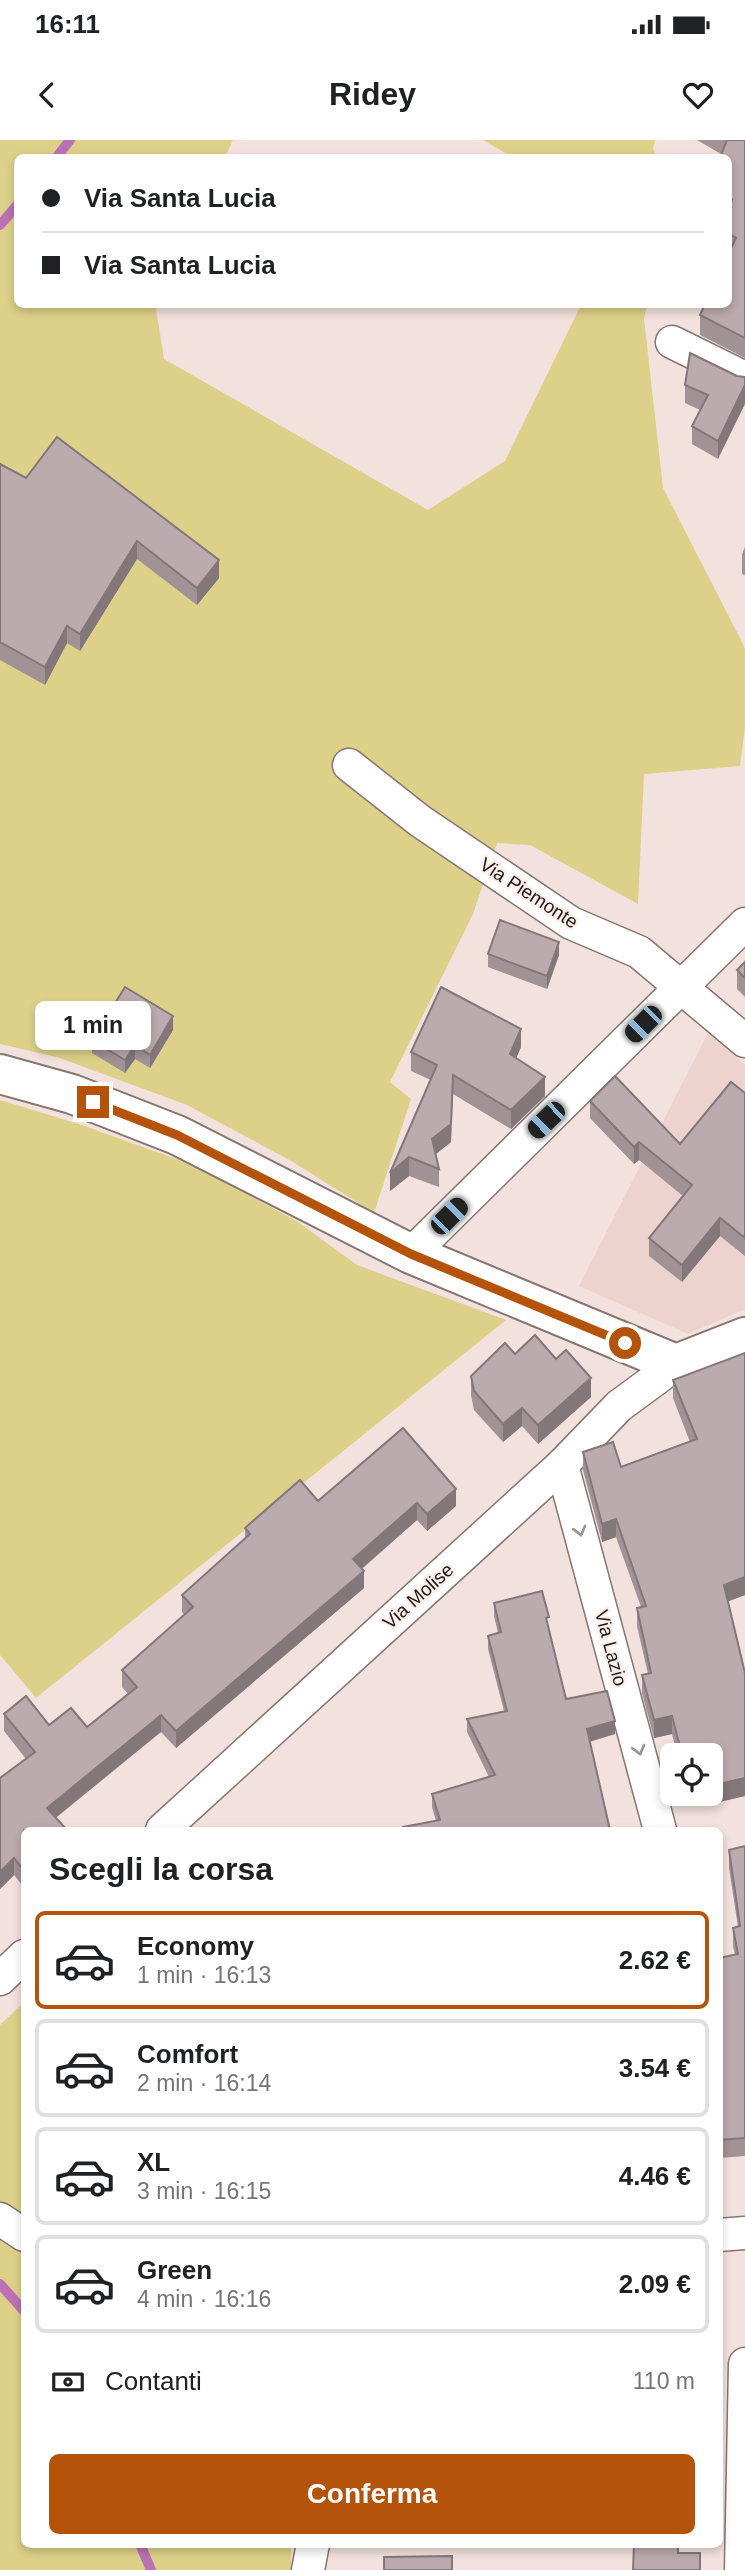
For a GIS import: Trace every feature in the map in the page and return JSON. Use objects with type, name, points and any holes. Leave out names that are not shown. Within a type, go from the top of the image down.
[{"type":"street","points":[[672,342],[745,378]]},
{"type":"street","name":"Via Piemonte","points":[[349,765],[420,821],[571,923],[639,952],[745,1041]]},
{"type":"street","points":[[411,1254],[745,924]]},
{"type":"street","points":[[0,1074],[72,1094],[177,1135],[411,1254],[676,1364],[745,1337]]},
{"type":"street","name":"Via Molise","points":[[165,1827],[562,1465],[620,1406],[676,1364]]},
{"type":"street","name":"Via Lazio","points":[[562,1465],[659,1827]]},
{"type":"street","points":[[0,1979],[21,1959]]},
{"type":"street","points":[[0,2219],[21,2233]]},
{"type":"street","points":[[723,2235],[745,2233]]},
{"type":"street","points":[[741,2570],[745,2364]]},
{"type":"street","points":[[308,2570],[312,2548]]},
{"type":"shaded area","points":[[0,140],[233,140],[226,154],[14,154],[14,308],[156,308],[164,359],[428,510],[505,461],[580,308],[646,308],[644,319],[663,488],[745,648],[745,726],[740,766],[644,774],[638,904],[530,845],[497,843],[473,914],[390,1082],[411,1099],[374,1213],[293,1162],[187,1105],[57,1057],[0,1044]]},
{"type":"shaded area","points":[[483,140],[655,140],[655,154],[507,154]]},
{"type":"shaded area","points":[[708,1033],[745,1065],[745,1309],[688,1334],[579,1286]]},
{"type":"shaded area","points":[[0,1100],[82,1125],[179,1160],[298,1222],[357,1265],[506,1320],[36,1698],[0,1655]]},
{"type":"shaded area","points":[[21,2005],[21,2548],[291,2548],[291,2570],[0,2570],[0,2025]]},
{"type":"building","points":[[727,140],[745,140],[745,338],[700,315],[703,308],[732,308],[732,246],[736,238],[732,236],[732,154],[722,154]]},
{"type":"building","points":[[690,353],[737,376],[745,377],[745,385],[718,441],[692,426],[708,395],[685,385]]},
{"type":"building","points":[[57,437],[219,560],[197,588],[137,541],[80,634],[67,626],[45,667],[0,642],[0,464],[26,478]]},
{"type":"building","points":[[500,920],[559,942],[547,976],[488,954]]},
{"type":"building","points":[[745,962],[745,978],[737,970]]},
{"type":"building","points":[[125,987],[173,1016],[150,1055],[135,1045],[125,1060],[92,1040]]},
{"type":"building","points":[[441,987],[521,1029],[510,1054],[545,1077],[511,1110],[453,1075],[451,1124],[432,1139],[439,1169],[409,1157],[390,1173],[437,1065],[411,1052]]},
{"type":"building","points":[[615,1076],[680,1144],[731,1082],[745,1093],[745,1238],[720,1218],[682,1265],[649,1238],[692,1185],[639,1142],[634,1147],[590,1101]]},
{"type":"building","points":[[535,1335],[556,1359],[566,1350],[591,1378],[538,1425],[522,1408],[503,1424],[474,1391],[471,1376],[505,1343],[515,1354]]},
{"type":"building","points":[[745,1353],[745,1577],[724,1585],[745,1673],[745,1778],[723,1783],[723,1743],[679,1743],[672,1716],[654,1720],[642,1675],[651,1673],[637,1608],[646,1606],[616,1519],[602,1524],[583,1452],[613,1442],[621,1467],[697,1439],[673,1380]]},
{"type":"building","points":[[403,1428],[456,1489],[427,1514],[417,1503],[353,1559],[364,1571],[176,1731],[161,1715],[47,1808],[64,1827],[21,1827],[21,1867],[14,1858],[0,1872],[0,1778],[35,1752],[4,1714],[26,1696],[49,1725],[71,1708],[87,1727],[137,1687],[122,1670],[193,1607],[182,1595],[250,1534],[245,1528],[300,1480],[318,1501]]},
{"type":"building","points":[[542,1591],[566,1699],[607,1691],[615,1721],[587,1729],[609,1827],[403,1827],[440,1820],[432,1794],[495,1775],[467,1719],[507,1711],[488,1636],[501,1632],[494,1603]]},
{"type":"building","points":[[745,1846],[745,2138],[723,2140],[723,1957],[738,1954],[733,1928],[740,1926],[729,1850]]},
{"type":"building","points":[[634,2548],[678,2548],[678,2553],[700,2553],[700,2570],[633,2570]]},
{"type":"building","points":[[452,2556],[452,2570],[384,2570],[384,2557]]},
{"type":"waterway","points":[[59,154],[70,140]]},
{"type":"waterway","points":[[0,225],[14,209]]},
{"type":"waterway","points":[[0,2284],[21,2308]]},
{"type":"waterway","points":[[142,2548],[151,2570]]},
{"type":"route","points":[[93,1102],[177,1135],[411,1254],[625,1343]]}]
